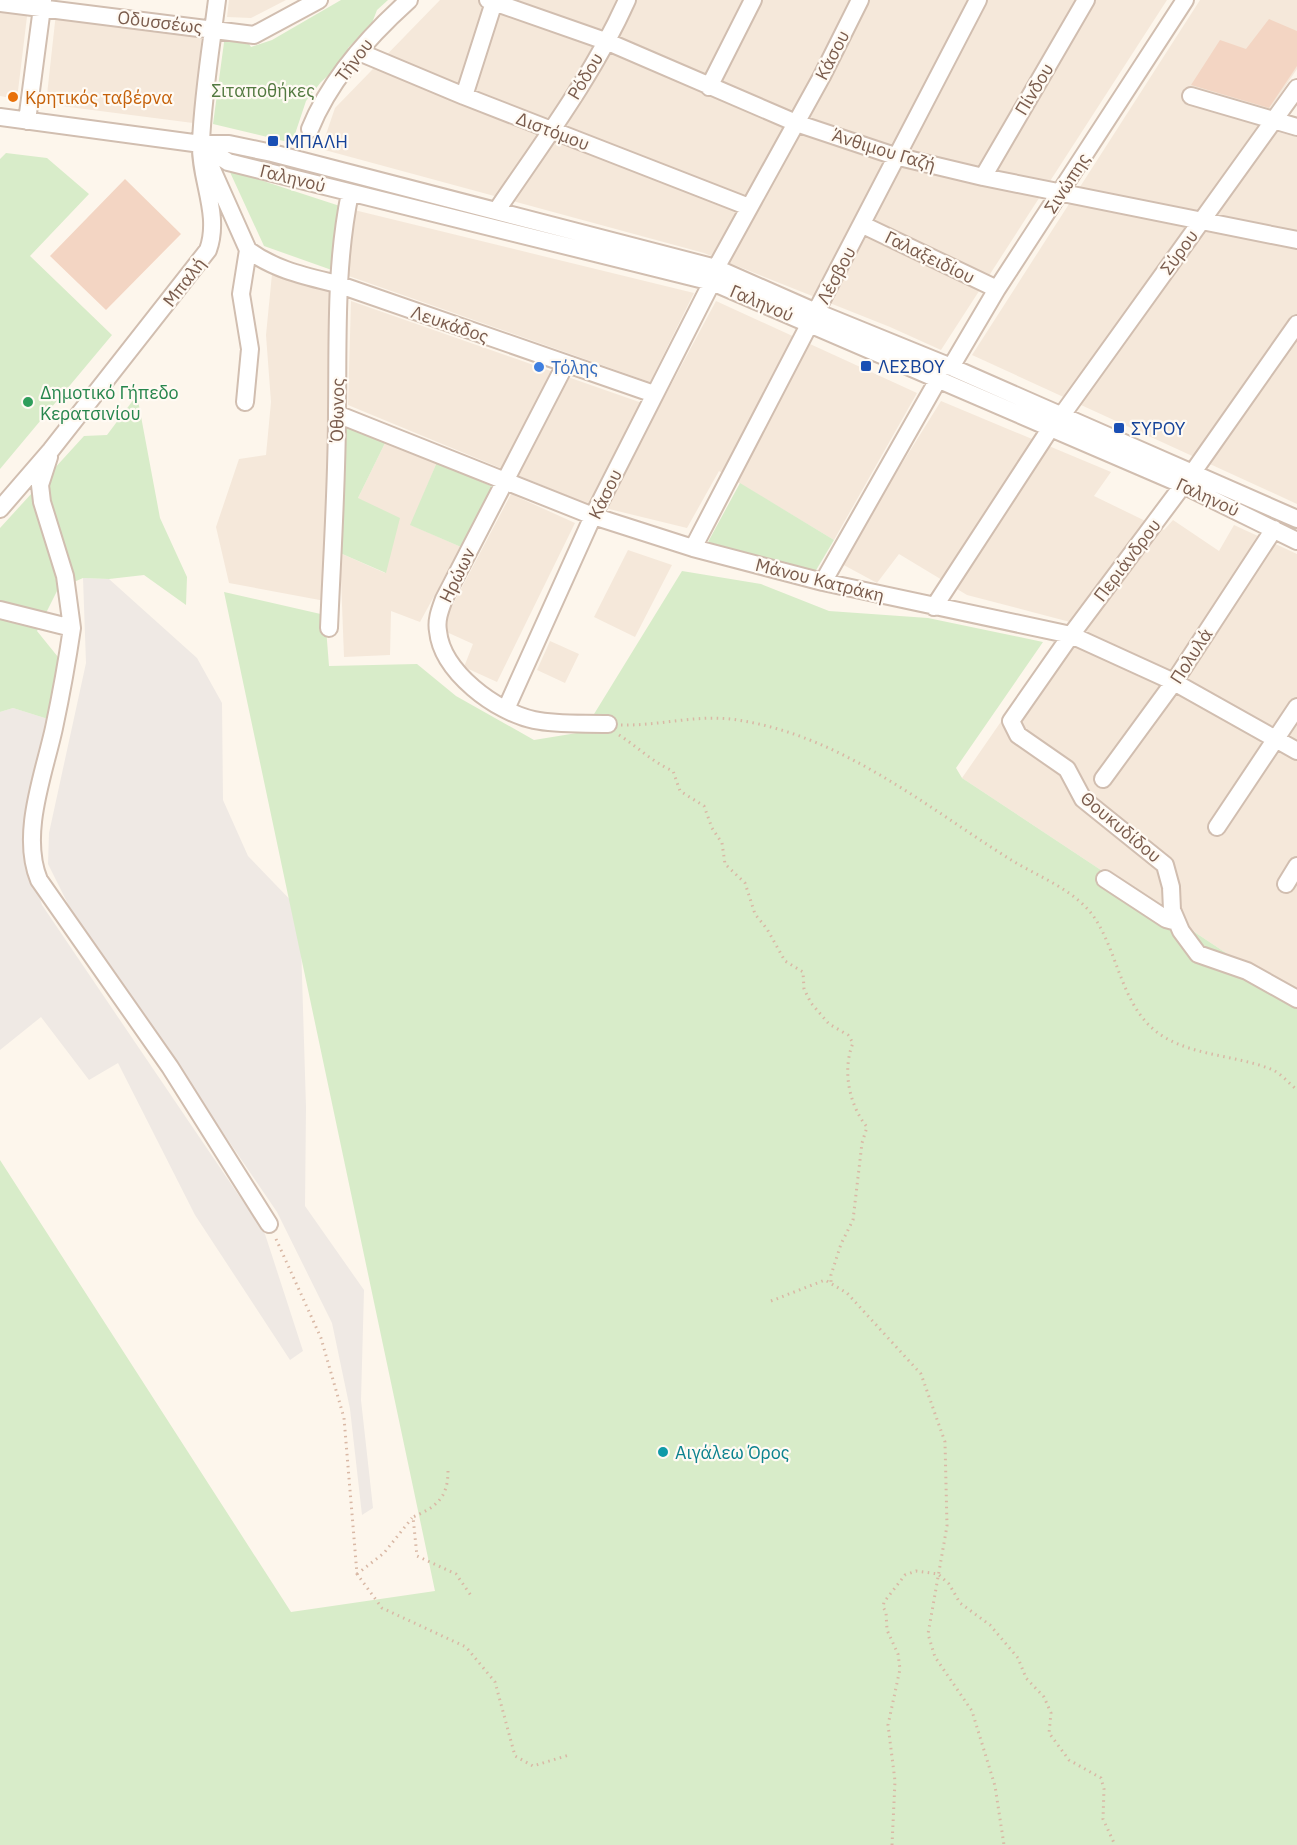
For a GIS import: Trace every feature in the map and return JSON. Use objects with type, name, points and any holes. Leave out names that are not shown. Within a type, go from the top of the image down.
[{"type":"street","name":"Μπαλή","points":[[0,509],[51,450],[208,250],[213,237],[201,144],[217,0]]},
{"type":"street","name":"Οδυσσέως","points":[[0,3],[43,4],[260,33],[320,0]]},
{"type":"street","name":"Τήνου","points":[[310,129],[318,108],[372,34],[410,0]]},
{"type":"street","name":"Ρόδου","points":[[497,210],[551,130],[597,54],[608,42],[627,0]]},
{"type":"street","points":[[709,87],[753,0]]},
{"type":"street","name":"Κάσου","points":[[506,709],[593,516],[749,207],[860,0]]},
{"type":"street","name":"Λέσβου","points":[[693,548],[978,0]]},
{"type":"street","name":"Πίνδου","points":[[983,177],[1086,0]]},
{"type":"street","name":"Σινώπης","points":[[951,367],[998,289],[1185,0]]},
{"type":"street","name":"Άνθιμου Γαζή","points":[[491,1],[608,42],[796,123],[895,156],[983,177],[1297,240]]},
{"type":"street","points":[[464,96],[491,1]]},
{"type":"street","points":[[27,121],[43,4]]},
{"type":"street","name":"Διστόμου","points":[[359,52],[464,96],[749,207]]},
{"type":"street","name":"Σύρου","points":[[1062,416],[1297,88]]},
{"type":"street","points":[[1191,96],[1297,127]]},
{"type":"street","name":"Γαληνού","points":[[0,117],[201,144],[230,144],[272,153],[497,210],[714,275],[814,318],[951,367],[1062,416],[1188,478],[1297,541]]},
{"type":"street","points":[[201,144],[248,250],[241,294],[250,349],[245,402]]},
{"type":"street","name":"Γαληνού","points":[[201,144],[228,162],[350,193],[714,275]]},
{"type":"street","name":"Όθωνος","points":[[329,628],[337,414],[337,284],[341,238],[350,193]]},
{"type":"street","name":"Γαλαξειδίου","points":[[863,225],[998,289]]},
{"type":"street","name":"Λευκάδος","points":[[248,250],[267,264],[337,284],[654,394]]},
{"type":"street","name":"Γαληνού","points":[[814,318],[872,352],[939,378],[1050,429],[1188,478],[1294,512]]},
{"type":"street","name":"Περιάνδρου","points":[[1071,635],[1188,478],[1297,324]]},
{"type":"street","name":"Ηρώων","points":[[565,365],[504,479],[444,599],[437,629],[448,659],[461,678],[518,716],[534,720],[610,724]]},
{"type":"street","points":[[823,582],[939,378]]},
{"type":"street","name":"Μάνου Κατράκη","points":[[337,414],[593,516],[693,548],[823,582],[1071,635],[1174,682],[1297,751]]},
{"type":"street","points":[[934,607],[1050,429]]},
{"type":"street","points":[[51,450],[40,485],[42,502],[65,576],[72,628],[65,679],[34,818],[32,850],[35,870],[45,889],[170,1068],[269,1224]]},
{"type":"street","name":"Πολυλά","points":[[1103,779],[1174,682],[1274,529]]},
{"type":"street","points":[[0,610],[72,628]]},
{"type":"street","name":"Θουκυδίδου","points":[[1071,635],[1011,721],[1013,730],[1067,769],[1083,799],[1165,864],[1171,887],[1172,909],[1177,922]]},
{"type":"street","points":[[1217,827],[1278,740],[1297,707]]},
{"type":"street","points":[[1286,884],[1297,866]]},
{"type":"street","points":[[1105,879],[1166,919],[1177,922],[1198,954],[1247,971],[1297,999]]},
{"type":"path","points":[[831,1284],[831,1275],[841,1244],[853,1220],[862,1143],[867,1127],[852,1102],[848,1086],[848,1068],[854,1043],[848,1035],[830,1024],[811,1003],[804,988],[803,972],[785,961],[767,929],[755,914],[745,883],[725,864],[722,843],[712,828],[704,806],[680,791],[673,771],[649,758],[640,748],[615,732],[610,724],[729,719],[807,738],[908,790],[1009,859],[1070,893],[1096,920],[1125,987],[1146,1022],[1168,1038],[1201,1051],[1274,1070],[1297,1090]]},
{"type":"path","points":[[269,1224],[321,1338],[344,1418],[357,1574],[382,1608],[466,1647],[495,1682],[515,1756],[533,1766],[569,1755]]},
{"type":"path","points":[[771,1301],[825,1280],[847,1293],[921,1374],[945,1442],[947,1526],[928,1634],[935,1657],[972,1711],[995,1786],[1004,1845]]},
{"type":"path","points":[[357,1574],[384,1553],[413,1517],[434,1508],[448,1487],[448,1472]]},
{"type":"path","points":[[413,1517],[417,1556],[456,1574],[472,1597]]},
{"type":"path","points":[[892,1845],[895,1772],[888,1725],[900,1669],[898,1654],[887,1630],[884,1602],[905,1575],[916,1571],[939,1574],[949,1584],[960,1603],[990,1625],[1018,1658],[1026,1678],[1044,1697],[1051,1713],[1049,1733],[1069,1760],[1101,1779],[1104,1789],[1103,1819],[1115,1845]]},
{"type":"shaded area","points":[[0,0],[29,0],[17,99],[0,96]]},
{"type":"shaded area","points":[[229,0],[286,0],[251,18],[227,17]]},
{"type":"shaded area","points":[[440,0],[1167,0],[941,350],[890,327],[704,253],[321,149],[335,108]]},
{"type":"shaded area","points":[[1200,0],[1297,0],[1297,69],[1258,127],[1297,137],[1297,504],[972,355]]},
{"type":"shaded area","points":[[56,13],[202,33],[193,123],[46,104]]},
{"type":"shaded area","points":[[346,208],[694,293],[650,382],[343,274]]},
{"type":"shaded area","points":[[272,274],[330,292],[325,601],[229,583],[216,527],[239,459],[266,455],[271,402],[266,335]]},
{"type":"shaded area","points":[[351,301],[642,403],[590,505],[348,405]]},
{"type":"shaded area","points":[[716,301],[917,393],[834,540],[719,471],[687,528],[605,508]]},
{"type":"shaded area","points":[[941,401],[1111,472],[1094,496],[1164,530],[1173,520],[1219,551],[1234,525],[1297,554],[1297,1000],[962,778],[1070,622],[967,595],[899,554],[877,583],[840,563]]},
{"type":"shaded area","points":[[385,443],[437,462],[411,525],[461,547],[420,622],[391,611],[390,655],[344,657],[340,553],[385,573],[358,498]]},
{"type":"shaded area","points":[[511,494],[575,523],[497,682],[464,667],[473,644],[440,629]]},
{"type":"shaded area","points":[[628,550],[672,565],[635,637],[594,617]]},
{"type":"shaded area","points":[[83,578],[109,579],[197,658],[222,703],[223,800],[248,856],[300,910],[306,1107],[305,1206],[364,1290],[361,1400],[373,1508],[362,1515],[350,1409],[332,1323],[277,1212],[70,908],[48,864],[49,833],[86,663]]},
{"type":"shaded area","points":[[550,641],[579,654],[565,683],[537,670]]},
{"type":"shaded area","points":[[13,708],[48,719],[26,851],[42,905],[265,1234],[303,1351],[290,1360],[195,1215],[118,1063],[89,1080],[41,1017],[0,1050],[0,712]]},
{"type":"green space","name":"Σιταποθήκες","points":[[341,0],[388,0],[377,10],[367,36],[356,40],[348,48],[346,59],[321,82],[306,101],[292,143],[213,124],[225,35],[246,39],[251,47],[272,40]]},
{"type":"green space","name":"Δημοτικό Γήπεδο Κερατσινίου","points":[[6,153],[47,158],[89,194],[30,256],[112,335],[0,469],[0,159]]},
{"type":"green space","points":[[229,170],[346,208],[343,274],[264,246]]},
{"type":"green space","points":[[137,395],[160,518],[187,577],[186,605],[144,575],[109,579],[83,578],[58,589],[37,631],[58,657],[48,719],[13,708],[0,712],[0,528],[84,436],[107,435]]},
{"type":"green space","points":[[345,427],[385,443],[358,498],[400,518],[386,573],[340,553]]},
{"type":"green space","points":[[437,462],[493,487],[461,547],[410,525]]},
{"type":"green space","points":[[740,483],[834,540],[815,572],[708,542]]},
{"type":"green space","points":[[682,571],[761,584],[829,611],[928,618],[1043,642],[956,768],[962,778],[1297,1000],[1297,1845],[0,1845],[0,1160],[291,1612],[435,1591],[224,592],[325,615],[329,666],[417,664],[456,696],[534,740],[583,732]]},
{"type":"building","points":[[1269,19],[1297,31],[1297,66],[1269,108],[1191,85],[1220,40],[1246,49]]},
{"type":"building","points":[[125,179],[181,234],[106,310],[50,256]]},
{"type":"place","name":"Κρητικός ταβέρνα","points":[[13,97]]},
{"type":"place","name":"ΜΠΑΛΗ","points":[[273,141]]},
{"type":"place","name":"ΛΕΣΒΟΥ","points":[[866,366]]},
{"type":"place","name":"Τόλης","points":[[539,367]]},
{"type":"place","name":"Δημοτικό Γήπεδο Κερατσινίου","points":[[28,402]]},
{"type":"place","name":"ΣΥΡΟΥ","points":[[1119,428]]},
{"type":"place","name":"Αιγάλεω Όρος","points":[[663,1452]]}]
